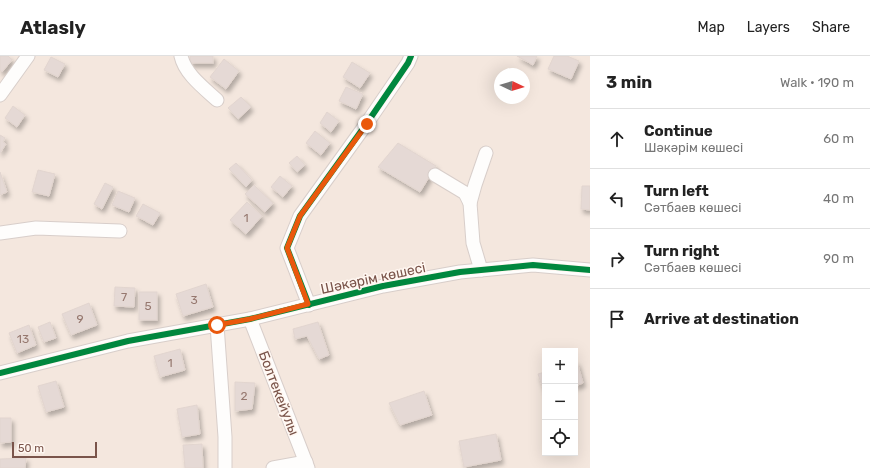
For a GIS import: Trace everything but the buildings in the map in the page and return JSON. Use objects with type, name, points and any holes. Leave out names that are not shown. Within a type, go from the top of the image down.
[{"type":"street","points":[[0,95],[28,56]]},
{"type":"street","points":[[182,56],[182,60],[190,74],[217,100]]},
{"type":"street","points":[[308,304],[287,248],[300,216],[367,124],[408,63],[411,56]]},
{"type":"street","points":[[481,270],[473,243],[470,203],[474,185],[486,153]]},
{"type":"street","points":[[435,175],[465,193],[470,203]]},
{"type":"street","points":[[0,233],[36,228],[120,231]]},
{"type":"street","name":"Шәкәрім көшесі","points":[[0,373],[128,341],[250,319],[383,286],[460,272],[533,265],[590,270]]},
{"type":"street","name":"Болтекейулы","points":[[250,319],[307,465]]},
{"type":"street","points":[[217,325],[225,438],[225,468]]},
{"type":"street","points":[[273,468],[307,465]]},
{"type":"shaded area","points":[[0,56],[590,56],[590,468],[0,468]]},
{"type":"cycle path","points":[[309,305],[287,248],[300,216],[367,123],[408,63],[411,56]]},
{"type":"cycle path","points":[[0,373],[128,341],[250,319],[383,286],[460,272],[533,265],[590,270]]},
{"type":"route","points":[[217,325],[250,319],[308,304],[287,248],[300,216],[367,124]]}]
